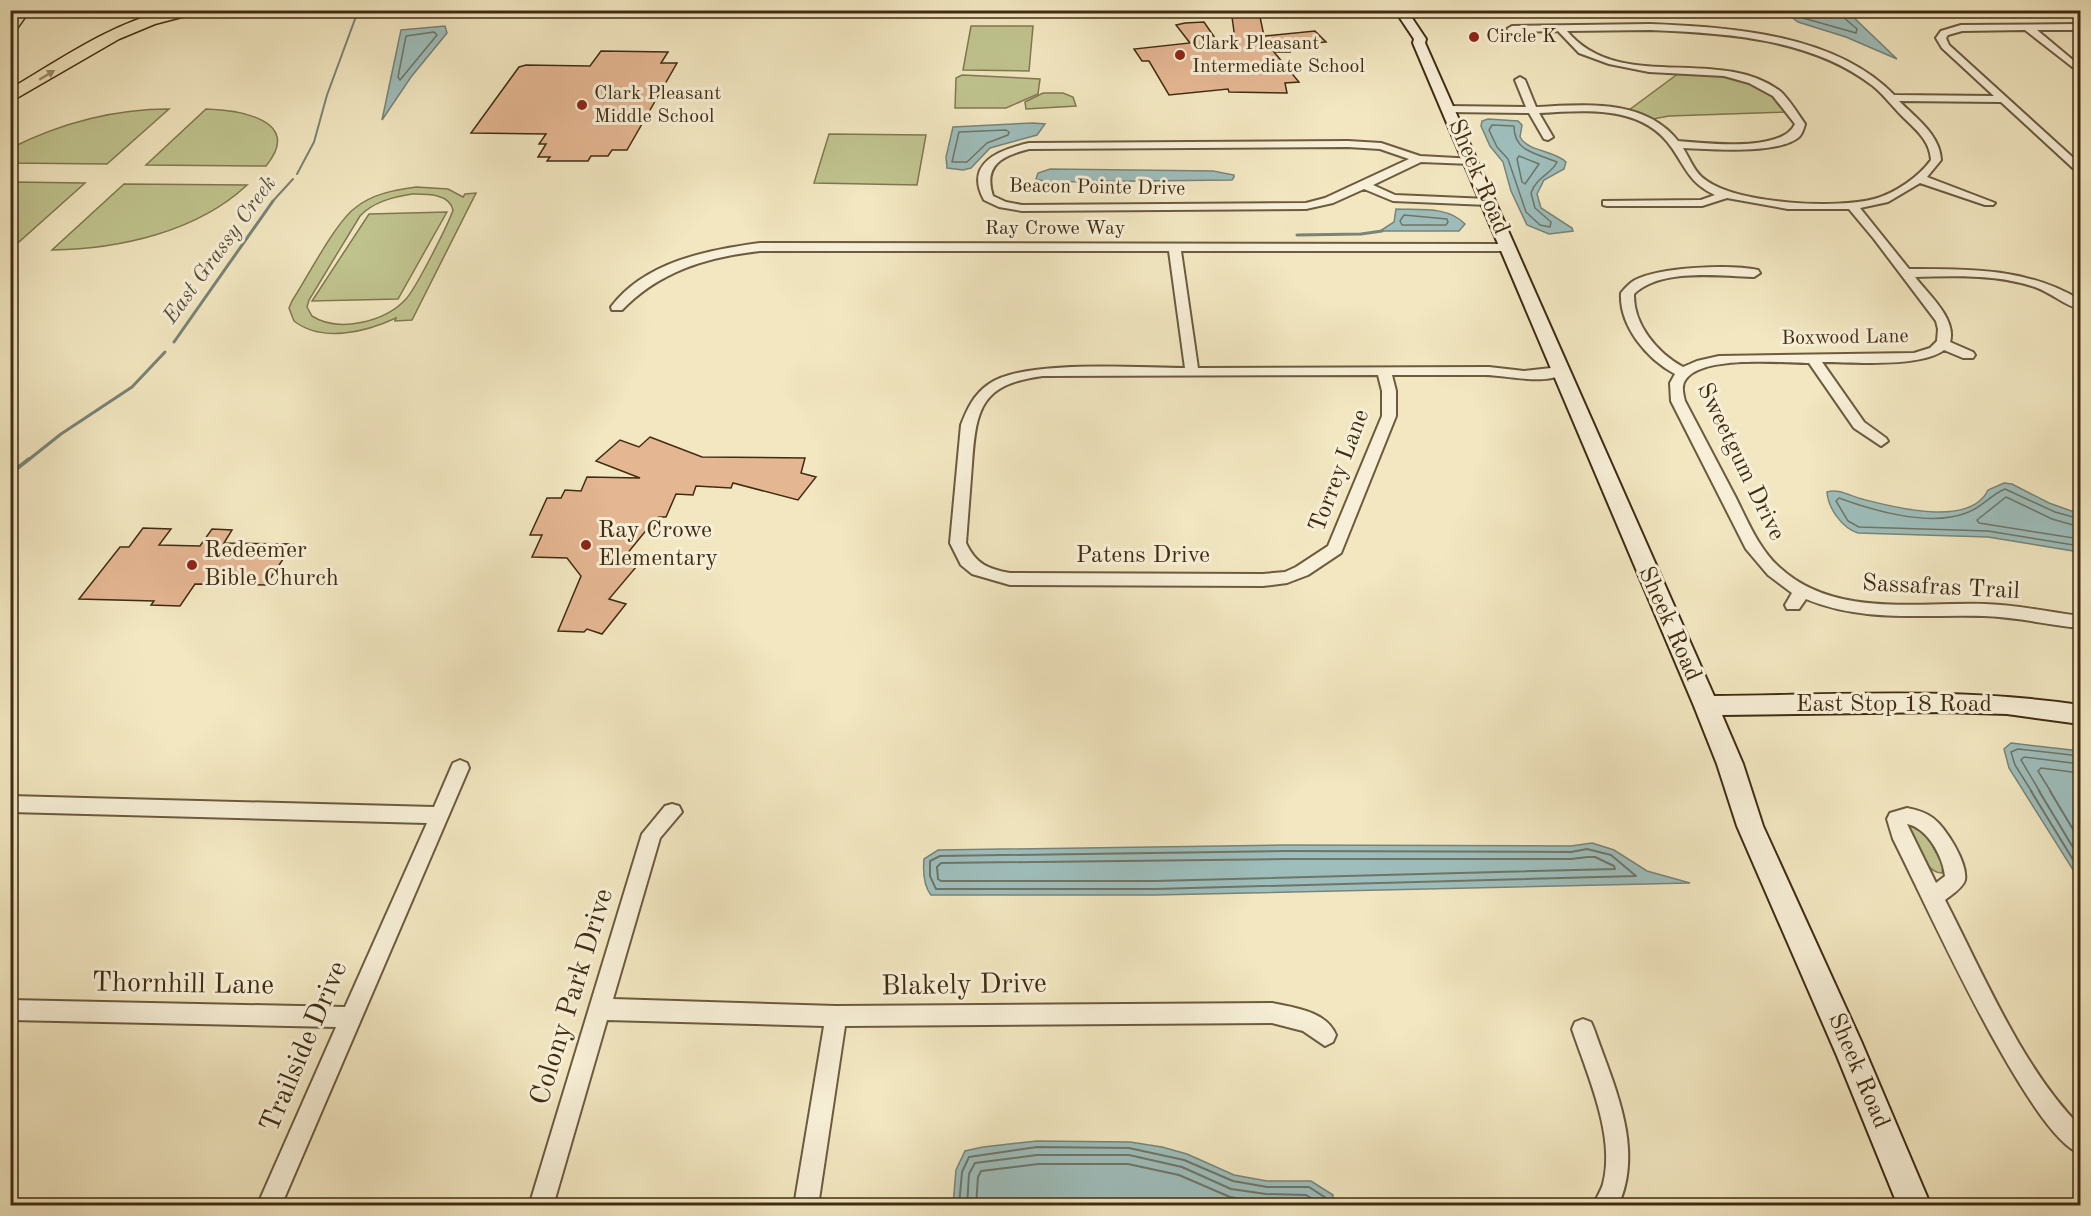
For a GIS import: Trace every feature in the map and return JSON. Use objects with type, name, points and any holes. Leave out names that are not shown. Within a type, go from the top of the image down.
[{"type":"highway","points":[[10,26],[22,10]]},
{"type":"highway","points":[[113,35],[149,20],[191,10]]},
{"type":"highway","points":[[10,97],[124,27],[126,22],[119,14]]},
{"type":"street","name":"Sheek Road","points":[[1392,10],[1413,39],[1419,43]]},
{"type":"street","name":"Sheek Road","points":[[1404,10],[1404,15],[1420,39],[1419,43],[1706,706],[1730,764],[1750,826],[1850,1051],[1915,1206]]},
{"type":"street","points":[[2027,27],[2080,70]]},
{"type":"street","points":[[1933,30],[1944,33],[1961,28],[2080,27]]},
{"type":"street","points":[[1561,28],[1581,51],[1612,62],[1649,69],[1724,73],[1753,81],[1777,94],[1800,124],[1799,131],[1794,137],[1769,145],[1675,144]]},
{"type":"street","points":[[1448,109],[1532,110],[1589,107],[1616,110],[1656,124],[1668,134],[1697,179],[1725,195],[1760,203],[1851,205],[1884,199],[1918,178],[1934,164],[1937,157],[1935,148],[1873,81],[1841,63],[1806,49],[1756,36],[1703,29],[1512,29]]},
{"type":"street","points":[[1944,33],[1941,42],[1945,46],[2080,168]]},
{"type":"street","points":[[1520,80],[1521,88],[1548,137]]},
{"type":"street","points":[[1890,98],[2003,99]]},
{"type":"street","name":"Beacon Pointe Drive","points":[[1419,159],[1319,205],[1022,208],[1003,206],[988,198],[983,188],[983,175],[988,165],[1013,149],[1029,146],[1348,144],[1381,146],[1419,159],[1471,161]]},
{"type":"street","points":[[1918,178],[1989,203]]},
{"type":"street","points":[[1363,184],[1393,198],[1488,202]]},
{"type":"street","points":[[1607,203],[1693,204],[1709,202],[1725,195]]},
{"type":"street","name":"Boxwood Lane","points":[[1683,373],[1701,363],[1719,360],[1914,357],[1929,354],[1943,344],[1946,332],[1942,321],[1878,236],[1851,205]]},
{"type":"street","name":"Ray Crowe Way","points":[[617,307],[641,285],[676,266],[709,255],[750,248],[1509,248]]},
{"type":"street","points":[[1175,248],[1192,371],[1489,370],[1520,375],[1541,375],[1560,371]]},
{"type":"street","points":[[1683,373],[1665,363],[1647,346],[1627,307],[1626,298],[1629,291],[1644,280],[1662,274],[1754,273]]},
{"type":"street","points":[[1905,273],[1998,274],[2052,288],[2080,305]]},
{"type":"street","points":[[1943,344],[1968,355]]},
{"type":"street","points":[[1813,359],[1859,425],[1881,441]]},
{"type":"street","name":"Patens Drive","points":[[1192,371],[1043,372],[1015,375],[996,384],[972,409],[968,425],[958,543],[965,561],[982,574],[1027,580],[1263,580],[1302,571]]},
{"type":"street","name":"Torrey Lane","points":[[1302,571],[1335,549],[1389,416],[1389,392],[1384,371]]},
{"type":"street","name":"Sweetgum Drive","points":[[1683,373],[1676,384],[1678,401],[1752,545],[1776,573],[1803,590]]},
{"type":"street","points":[[1793,605],[1803,590]]},
{"type":"street","name":"Sassafras Trail","points":[[1803,590],[1830,602],[1856,609],[1988,610],[2080,622]]},
{"type":"street","name":"East Stop 18 Road","points":[[1706,706],[1943,703],[2007,705],[2080,714]]},
{"type":"street","name":"Trailside Drive","points":[[269,1206],[460,768]]},
{"type":"street","points":[[10,804],[440,815]]},
{"type":"street","name":"Colony Park Drive","points":[[541,1206],[652,834],[672,812]]},
{"type":"street","points":[[1933,897],[2029,1081],[2053,1114],[2080,1142]]},
{"type":"street","name":"Blakely Drive","points":[[598,1009],[836,1016],[1272,1012],[1309,1022],[1325,1035]]},
{"type":"street","name":"Thornhill Lane","points":[[12,1010],[351,1017]]},
{"type":"street","points":[[807,1206],[836,1016]]},
{"type":"street","points":[[1583,1029],[1615,1133],[1618,1157],[1614,1185],[1605,1206]]},
{"type":"green space","points":[[971,26],[1033,26],[1029,71],[963,70]]},
{"type":"green space","points":[[1679,73],[1725,76],[1751,83],[1764,90],[1787,112],[1669,116],[1653,119],[1629,110]]},
{"type":"green space","points":[[962,75],[1040,79],[1038,94],[1006,108],[955,108],[956,78]]},
{"type":"green space","points":[[1043,93],[1063,93],[1073,97],[1076,106],[1026,109],[1025,102]]},
{"type":"green space","points":[[169,109],[107,164],[11,163],[11,148],[49,131],[108,115]]},
{"type":"green space","points":[[206,109],[250,115],[272,128],[277,138],[276,150],[266,166],[146,165]]},
{"type":"green space","points":[[829,134],[926,135],[917,185],[814,183]]},
{"type":"green space","points":[[11,182],[85,183],[11,249]]},
{"type":"green space","points":[[124,184],[247,185],[205,215],[156,235],[104,246],[52,250]]},
{"type":"green space","points":[[416,187],[448,189],[463,197],[465,194],[476,193],[412,320],[395,321],[396,318],[358,331],[344,333],[318,332],[294,321],[289,308],[292,301],[330,238],[347,215],[369,199],[384,193]],"holes":[[[412,194],[442,197],[451,204],[453,210],[417,283],[406,299],[386,314],[361,323],[335,324],[312,316],[307,307],[309,300],[360,216],[371,207],[384,201]]]},
{"type":"green space","points":[[447,212],[398,299],[312,301],[369,214]]},
{"type":"green space","points":[[1913,825],[1925,832],[1943,866],[1942,873],[1931,868],[1922,857],[1909,831],[1910,826]]},
{"type":"water","points":[[1826,12],[1850,14],[1897,59],[1846,37],[1798,22],[1790,16]]},
{"type":"water","points":[[445,26],[447,33],[411,77],[382,120],[401,30]]},
{"type":"water","points":[[1488,119],[1518,121],[1522,125],[1520,137],[1524,142],[1566,162],[1564,169],[1544,180],[1537,194],[1541,208],[1572,228],[1573,231],[1549,234],[1527,225],[1511,191],[1503,162],[1490,146],[1481,126],[1482,121]]},
{"type":"water","points":[[1045,124],[1037,135],[990,148],[971,168],[963,170],[947,168],[946,157],[953,127]]},
{"type":"water","points":[[1050,169],[1213,171],[1234,175],[1234,177],[1232,180],[1047,182],[1036,179],[1038,173]]},
{"type":"water","points":[[1396,209],[1442,212],[1458,218],[1465,224],[1459,231],[1380,231],[1394,222]]},
{"type":"water","points":[[2004,483],[2012,484],[2049,503],[2080,514],[2080,552],[1988,537],[1858,533],[1847,527],[1837,517],[1827,492],[1840,492],[1911,510],[1948,512],[1965,509],[1979,502],[1988,490]]},
{"type":"water","points":[[2011,743],[2080,751],[2080,881],[2009,768],[2004,749]]},
{"type":"water","points":[[1592,843],[1614,850],[1647,871],[1690,883],[1155,895],[931,895],[926,887],[924,873],[924,859],[938,850],[1285,845],[1571,846]]},
{"type":"water","points":[[1037,1141],[1130,1142],[1162,1147],[1187,1154],[1234,1175],[1267,1181],[1311,1181],[1333,1195],[1332,1205],[953,1205],[956,1170],[965,1151]]},
{"type":"building","name":"Clark Pleasant Intermediate School","points":[[1232,17],[1260,17],[1264,36],[1315,31],[1326,42],[1288,46],[1290,52],[1274,52],[1299,82],[1285,83],[1287,93],[1229,92],[1228,89],[1169,95],[1149,61],[1142,61],[1134,49],[1190,43],[1176,25],[1185,23],[1204,22],[1217,41],[1235,39]]},
{"type":"building","name":"Clark Pleasant Middle School","points":[[601,51],[668,52],[661,63],[677,63],[627,150],[612,150],[608,156],[591,156],[588,161],[547,161],[550,157],[538,157],[546,144],[539,144],[546,134],[471,133],[519,67],[526,65],[590,66]]},
{"type":"building","name":"Ray Crowe Elementary","points":[[650,437],[702,457],[805,458],[801,473],[816,477],[798,500],[733,483],[731,488],[696,486],[693,495],[676,494],[666,517],[659,517],[654,529],[648,528],[626,555],[642,560],[609,599],[626,604],[602,634],[587,629],[584,632],[558,631],[581,576],[567,558],[532,557],[542,535],[530,535],[547,498],[561,498],[565,490],[581,491],[587,477],[640,478],[596,461],[620,440],[639,447]]},
{"type":"building","name":"Redeemer Bible Church","points":[[143,528],[171,529],[159,545],[200,546],[212,529],[232,530],[224,543],[293,544],[266,585],[195,584],[180,606],[151,605],[154,601],[79,599],[120,547],[129,547]]},
{"type":"waterway","name":"East Grassy Creek","points":[[297,174],[314,142],[327,95],[358,11]]},
{"type":"waterway","name":"East Grassy Creek","points":[[272,202],[293,179]]},
{"type":"waterway","name":"East Grassy Creek","points":[[174,342],[273,201]]},
{"type":"waterway","points":[[1297,235],[1361,234],[1382,231]]},
{"type":"waterway","name":"East Grassy Creek","points":[[27,461],[61,434],[132,387],[165,352]]},
{"type":"waterway","name":"East Grassy Creek","points":[[10,474],[29,459]]},
{"type":"place","name":"Circle K","points":[[1474,37]]},
{"type":"place","name":"Clark Pleasant Intermediate School","points":[[1180,55]]},
{"type":"place","name":"Clark Pleasant Middle School","points":[[582,105]]},
{"type":"place","name":"Ray Crowe Elementary","points":[[586,545]]},
{"type":"place","name":"Redeemer Bible Church","points":[[192,565]]}]
